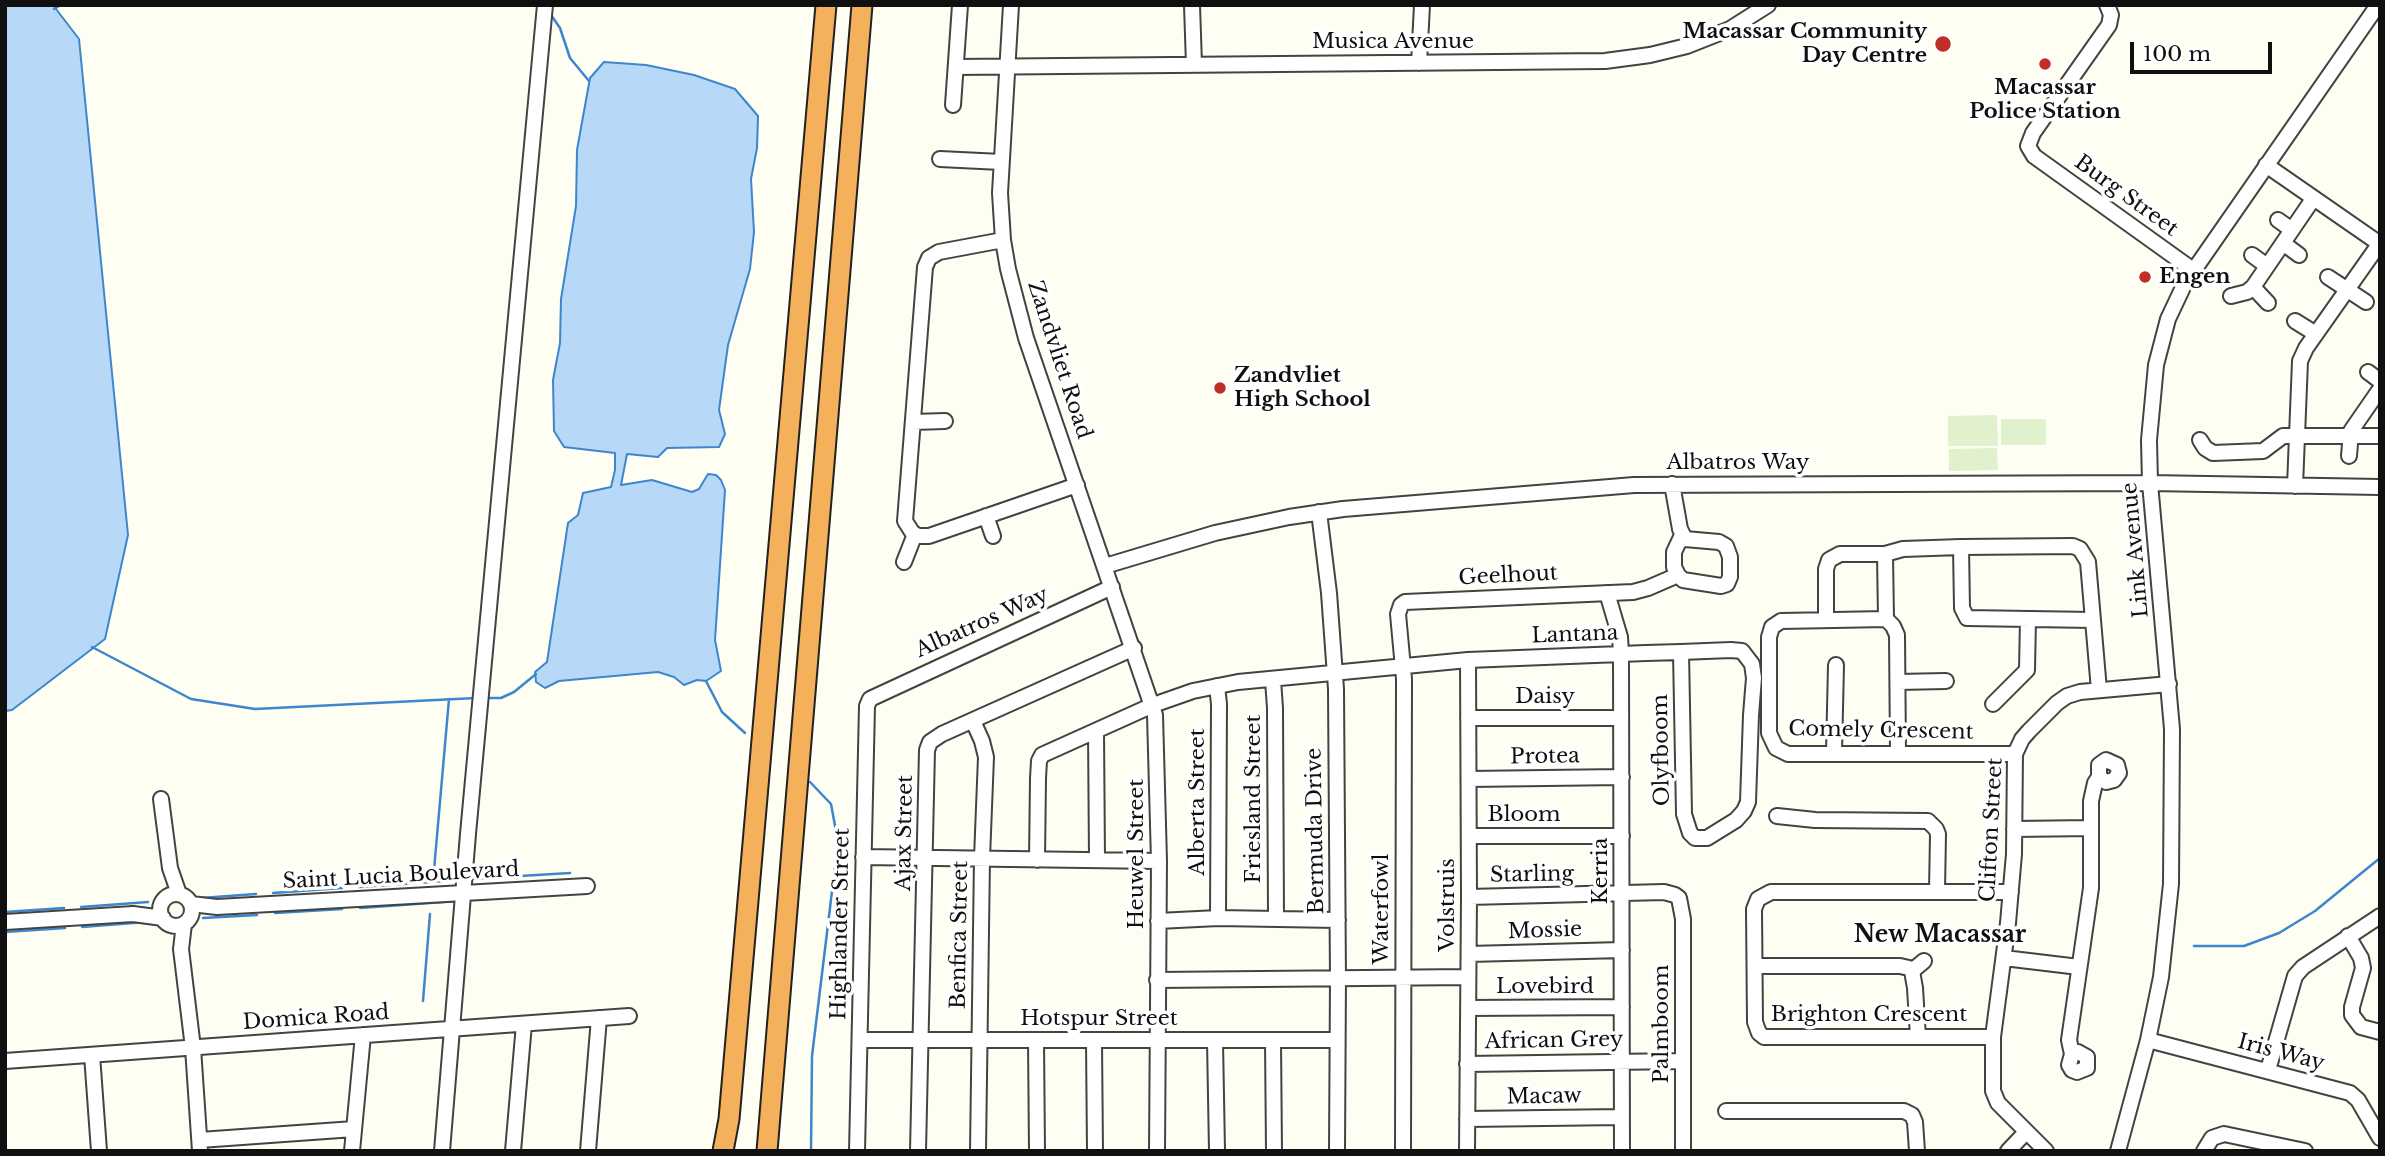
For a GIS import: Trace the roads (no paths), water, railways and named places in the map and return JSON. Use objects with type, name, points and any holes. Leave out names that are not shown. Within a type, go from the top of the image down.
[{"type":"highway","points":[[723,1151],[729,1119],[826,5]]},
{"type":"highway","points":[[766,1151],[862,5]]},
{"type":"street","points":[[442,1151],[545,5]]},
{"type":"street","points":[[953,105],[960,5]]},
{"type":"street","name":"Zandvliet Road","points":[[1011,5],[1001,162],[1003,240],[1019,315],[1105,566]]},
{"type":"street","points":[[1192,5],[1194,65]]},
{"type":"street","points":[[1419,63],[1422,5]]},
{"type":"street","name":"Musica Avenue","points":[[956,67],[1623,60],[1698,42],[1730,29],[1768,5]]},
{"type":"street","name":"Burg Street","points":[[2107,5],[2111,15],[2109,25],[2030,138],[2028,146],[2034,156],[2193,270]]},
{"type":"street","name":"Link Avenue","points":[[2118,1151],[2148,1040],[2161,977],[2171,884],[2172,740],[2150,483],[2149,440],[2156,365],[2168,320],[2193,270],[2378,5]]},
{"type":"street","points":[[940,159],[1001,162]]},
{"type":"street","points":[[2266,165],[2380,244],[2300,361],[2295,486]]},
{"type":"street","points":[[2231,296],[2247,292],[2253,287],[2313,199]]},
{"type":"street","points":[[2278,220],[2292,230]]},
{"type":"street","points":[[1003,240],[946,250],[929,258],[925,267],[905,515],[908,527],[915,534],[929,536],[1077,485]]},
{"type":"street","points":[[2283,243],[2299,255]]},
{"type":"street","points":[[2252,256],[2267,266]]},
{"type":"street","points":[[2328,277],[2366,302]]},
{"type":"street","points":[[2253,287],[2268,303]]},
{"type":"street","points":[[2295,321],[2316,334]]},
{"type":"street","points":[[2348,456],[2349,436],[2380,389]]},
{"type":"street","points":[[913,422],[945,421]]},
{"type":"street","points":[[2200,440],[2204,448],[2213,453],[2259,451],[2270,448],[2281,436],[2380,436]]},
{"type":"street","name":"Albatros Way","points":[[1105,566],[1235,527],[1319,512],[1540,491],[1672,484],[2150,483],[2380,486]]},
{"type":"street","points":[[1672,484],[1682,535],[1674,552],[1674,567],[1678,575],[1683,580],[1721,586],[1727,584],[1730,577],[1730,557],[1726,546],[1719,542],[1690,541],[1682,535]]},
{"type":"street","name":"Bermuda Drive","points":[[1319,512],[1335,674],[1337,1151]]},
{"type":"street","points":[[986,516],[993,536]]},
{"type":"street","points":[[905,562],[915,534]]},
{"type":"street","points":[[1826,620],[1826,569],[1829,560],[1840,554],[1885,554],[1903,549],[1961,547],[2073,546],[2080,549],[2088,562],[2099,690]]},
{"type":"street","points":[[1961,547],[1962,608],[1965,617],[2093,620]]},
{"type":"street","points":[[1885,554],[1886,619],[1894,626],[1897,635],[1898,753]]},
{"type":"street","name":"Heuwel Street","points":[[1105,566],[1153,705],[1158,779],[1159,860],[1157,1151]]},
{"type":"street","name":"Geelhout","points":[[1403,667],[1398,614],[1405,602],[1607,593],[1648,588],[1678,575]]},
{"type":"street","name":"Albatros Way","points":[[870,699],[1112,587]]},
{"type":"street","name":"Kerria","points":[[1607,593],[1620,637],[1621,654],[1622,1151]]},
{"type":"street","name":"Comely Crescent","points":[[1886,619],[1782,621],[1772,627],[1769,637],[1769,733],[1772,743],[1780,752],[2015,754]]},
{"type":"street","points":[[1993,704],[2026,670],[2028,620]]},
{"type":"street","name":"Ajax Street","points":[[918,1151],[927,750],[930,742],[942,734],[1134,648]]},
{"type":"street","name":"Lantana","points":[[1037,860],[1039,761],[1042,755],[1153,705],[1217,686],[1468,660],[1681,652],[1742,651],[1747,655]]},
{"type":"street","name":"Olyfboom","points":[[1681,652],[1684,814],[1690,833],[1695,838],[1707,838],[1736,820],[1748,802],[1754,678],[1752,664],[1747,655]]},
{"type":"street","name":"Volstruis","points":[[1467,1151],[1468,660]]},
{"type":"street","points":[[1834,753],[1836,665]]},
{"type":"street","name":"Waterfowl","points":[[1402,1151],[1403,667]]},
{"type":"street","name":"Friesland Street","points":[[1273,680],[1276,918]]},
{"type":"street","points":[[1898,682],[1946,681]]},
{"type":"street","name":"Clifton Street","points":[[2046,1151],[1994,1097],[1993,1037],[2011,892],[2015,754],[2022,739],[2061,699],[2099,690],[2169,684]]},
{"type":"street","name":"Alberta Street","points":[[1217,686],[1218,918]]},
{"type":"street","name":"Highlander Street","points":[[857,1151],[867,706],[870,699]]},
{"type":"street","name":"Daisy","points":[[1468,718],[1621,718]]},
{"type":"street","name":"Benfica Street","points":[[973,722],[986,757],[978,1151]]},
{"type":"street","points":[[1096,731],[1097,860]]},
{"type":"street","name":"Protea","points":[[1469,779],[1622,777]]},
{"type":"street","points":[[2072,1054],[2069,1040],[2091,888],[2091,801],[2095,783],[2099,778]]},
{"type":"street","points":[[161,799],[193,1048],[200,1145],[354,1129]]},
{"type":"street","points":[[1777,816],[1815,826],[1923,820],[1941,824],[1937,891]]},
{"type":"street","points":[[2014,828],[2091,828]]},
{"type":"street","name":"Bloom","points":[[1469,836],[1622,836]]},
{"type":"street","points":[[863,857],[1159,860]]},
{"type":"street","name":"Saint Lucia Boulevard","points":[[5,922],[587,886]]},
{"type":"street","name":"Starling","points":[[1469,897],[1664,892],[1679,898]]},
{"type":"street","name":"Brighton Crescent","points":[[1993,1037],[1766,1038],[1759,1033],[1755,1022],[1754,909],[1758,899],[1767,893],[2011,892]]},
{"type":"street","name":"Palmboom","points":[[1679,898],[1683,919],[1683,1151]]},
{"type":"street","points":[[2268,1070],[2295,976],[2303,967],[2380,916]]},
{"type":"street","points":[[1158,921],[1218,918],[1338,920]]},
{"type":"street","points":[[2348,936],[2361,958],[2363,968],[2352,1015],[2361,1027],[2380,1032]]},
{"type":"street","name":"Mossie","points":[[1469,954],[1622,950]]},
{"type":"street","points":[[2004,958],[2079,967]]},
{"type":"street","points":[[1755,966],[1918,966],[1915,988],[1918,1037]]},
{"type":"street","points":[[1157,980],[1403,979],[1468,976]]},
{"type":"street","name":"Lovebird","points":[[1468,1008],[1622,1007]]},
{"type":"street","name":"Domica Road","points":[[5,1061],[629,1016]]},
{"type":"street","points":[[587,1151],[599,1018]]},
{"type":"street","points":[[513,1151],[524,1024]]},
{"type":"street","points":[[352,1151],[363,1035]]},
{"type":"street","name":"Hotspur Street","points":[[860,1040],[1337,1040]]},
{"type":"street","name":"Iris Way","points":[[2148,1040],[2268,1070],[2353,1095],[2376,1122],[2380,1138]]},
{"type":"street","points":[[1036,1041],[1037,1151]]},
{"type":"street","points":[[1094,1041],[1095,1151]]},
{"type":"street","points":[[1215,1041],[1217,1151]]},
{"type":"street","points":[[1273,1041],[1274,1151]]},
{"type":"street","points":[[92,1055],[99,1151]]},
{"type":"street","name":"African Grey","points":[[1467,1064],[1683,1061]]},
{"type":"street","points":[[1726,1111],[1757,1118],[1917,1111],[1917,1151]]},
{"type":"street","name":"Macaw","points":[[1467,1119],[1622,1117]]},
{"type":"street","points":[[2008,1151],[2026,1132]]},
{"type":"street","points":[[2204,1151],[2212,1138],[2224,1134],[2305,1151]]},
{"type":"water","points":[[5,5],[53,5],[79,39],[128,535],[105,639],[12,710],[5,711]]},
{"type":"water","points":[[604,62],[646,65],[694,75],[735,89],[758,116],[757,148],[751,179],[754,232],[750,269],[728,345],[719,410],[725,434],[719,447],[667,448],[658,457],[627,454],[621,485],[652,480],[692,492],[699,489],[708,474],[716,475],[721,480],[725,490],[715,640],[721,671],[706,681],[697,680],[684,685],[674,677],[658,672],[559,681],[545,688],[536,682],[535,672],[547,662],[568,523],[578,515],[583,493],[611,487],[615,470],[615,453],[564,447],[554,431],[553,380],[560,343],[561,299],[576,206],[577,150],[590,78]]},
{"type":"waterway","points":[[54,9],[61,5]]},
{"type":"waterway","points":[[549,12],[560,28],[570,58],[589,81]]},
{"type":"waterway","points":[[92,647],[191,699],[255,709],[476,698]]},
{"type":"waterway","points":[[489,698],[501,698],[514,692],[536,674]]},
{"type":"waterway","points":[[706,681],[722,712],[745,733]]},
{"type":"waterway","points":[[434,870],[449,699]]},
{"type":"waterway","points":[[810,782],[831,804],[838,842],[812,1056],[811,1151]]},
{"type":"waterway","points":[[2194,946],[2244,946],[2279,933],[2315,911],[2380,858]]},
{"type":"waterway","points":[[470,879],[570,873]]},
{"type":"waterway","points":[[359,887],[460,880]]},
{"type":"waterway","points":[[273,893],[342,888]]},
{"type":"waterway","points":[[201,898],[256,894]]},
{"type":"waterway","points":[[468,900],[489,899]]},
{"type":"waterway","points":[[360,908],[458,901]]},
{"type":"waterway","points":[[81,907],[148,902]]},
{"type":"waterway","points":[[5,912],[64,908]]},
{"type":"waterway","points":[[275,913],[342,909]]},
{"type":"waterway","points":[[423,1001],[430,914]]},
{"type":"waterway","points":[[203,918],[257,915]]},
{"type":"waterway","points":[[82,927],[146,922]]},
{"type":"waterway","points":[[5,932],[65,928]]},
{"type":"place","name":"Macassar Community Day Centre","points":[[1943,44]]},
{"type":"place","name":"Macassar Police Station","points":[[2045,64]]},
{"type":"place","name":"Engen","points":[[2145,277]]},
{"type":"place","name":"Zandvliet High School","points":[[1220,388]]},
{"type":"district","name":"New Macassar","points":[[1940,936]]}]
